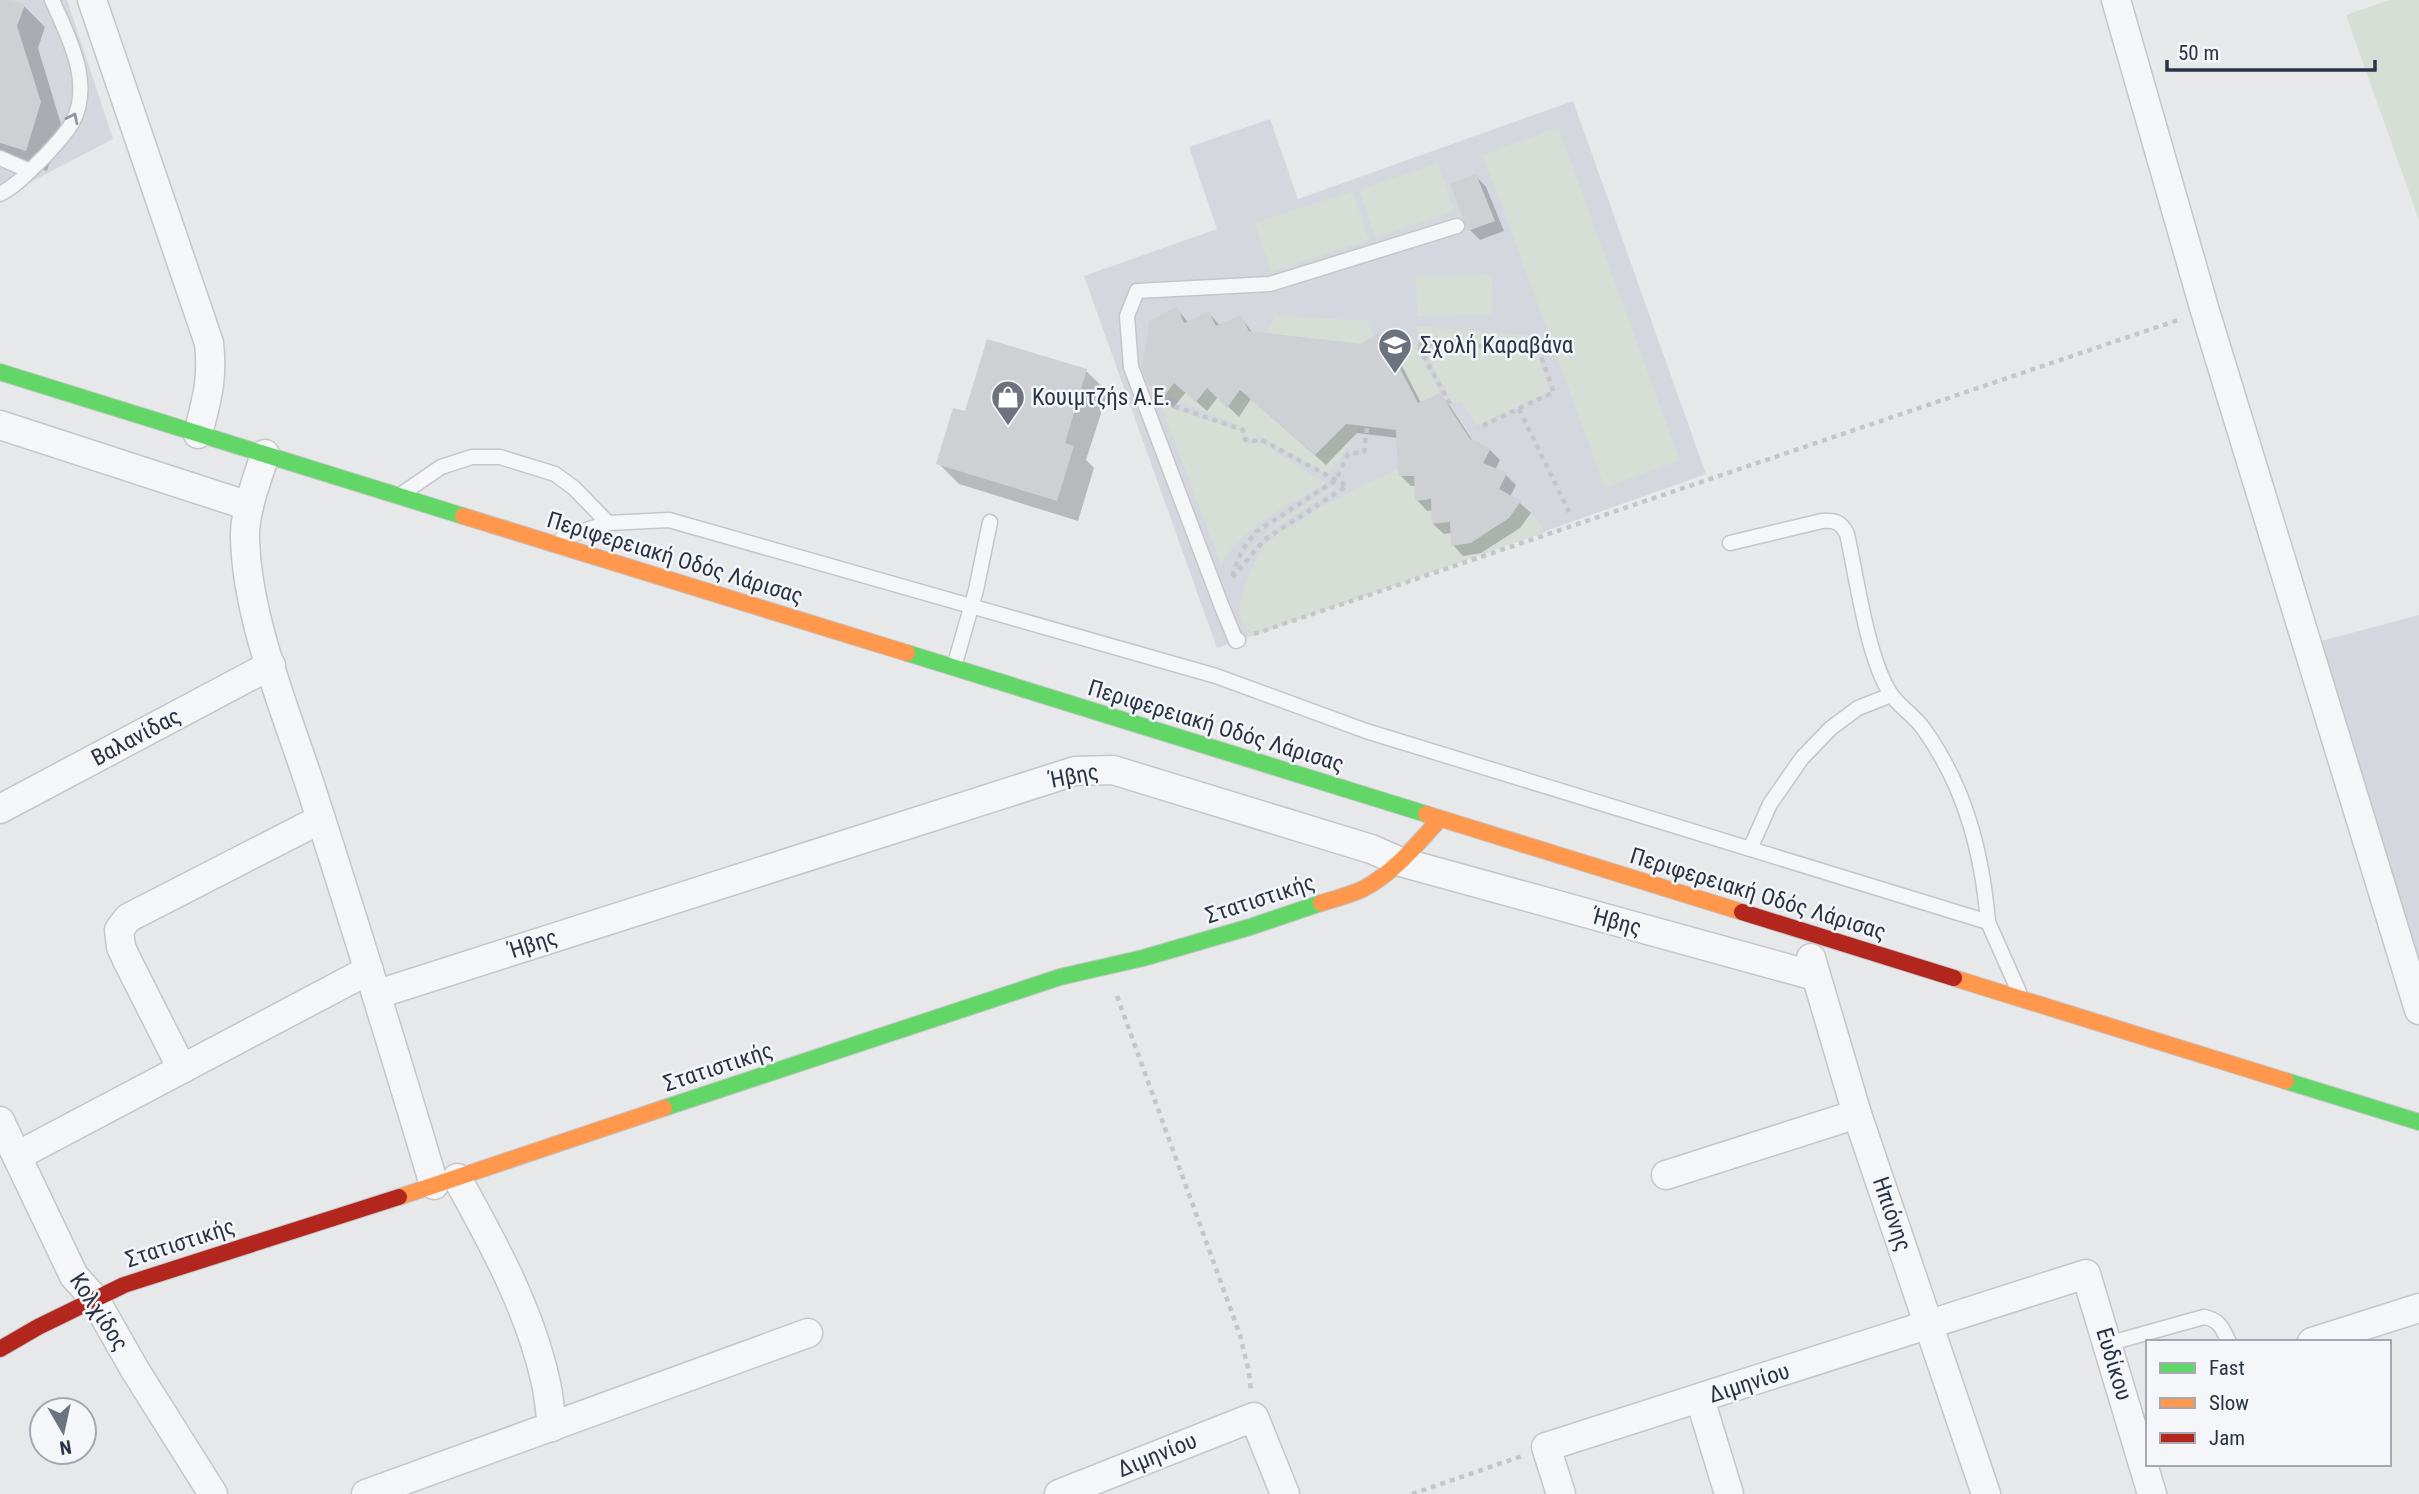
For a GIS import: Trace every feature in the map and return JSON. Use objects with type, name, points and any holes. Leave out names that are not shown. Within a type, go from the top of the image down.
[{"type":"main road","name":"Περιφερειακή Οδός Λάρισας","points":[[0,372],[2419,1122]]},
{"type":"main road","name":"Στατιστικής","points":[[0,1349],[94,1298],[147,1277],[446,1182],[1012,992],[1060,977],[1189,945],[1361,890],[1401,862],[1440,819]]},
{"type":"street","points":[[92,0],[209,342],[211,386],[198,434]]},
{"type":"street","points":[[2116,0],[2205,311],[2419,1010]]},
{"type":"street","points":[[0,425],[249,506]]},
{"type":"street","points":[[265,454],[249,506],[246,529],[248,566],[258,621],[271,666],[374,982],[446,1182],[486,1230],[527,1320],[545,1379],[552,1427]]},
{"type":"street","name":"Βαλανίδας","points":[[0,809],[271,666]]},
{"type":"street","name":"Ήβης","points":[[17,1156],[182,1069],[374,982],[1075,771],[1113,769],[1371,849],[1401,862],[1815,976]]},
{"type":"street","points":[[182,1069],[127,961],[121,947],[119,930],[128,918],[321,819]]},
{"type":"street","name":"Ηπιόνης","points":[[1804,932],[1857,1114],[1986,1494]]},
{"type":"street","points":[[1666,1175],[1857,1114]]},
{"type":"street","name":"Κολχίδος","points":[[0,1121],[74,1276],[94,1298],[135,1370],[213,1494]]},
{"type":"street","name":"Διμηνίου","points":[[1546,1447],[2086,1274]]},
{"type":"street","name":"Ευδίκου","points":[[2086,1274],[2107,1343],[2136,1396],[2146,1457]]},
{"type":"street","points":[[2318,1340],[2419,1308]]},
{"type":"street","points":[[366,1494],[808,1334]]},
{"type":"street","points":[[1700,1399],[1729,1494]]},
{"type":"street","points":[[1254,1416],[1285,1494]]},
{"type":"street","name":"Διμηνίου","points":[[1059,1494],[1254,1416]]},
{"type":"street","points":[[1546,1447],[1561,1494]]},
{"type":"street","name":"Ευδίκου","points":[[2147,1466],[2152,1494]]},
{"type":"lane","points":[[0,194],[30,171],[62,138],[79,106],[81,84],[72,44],[52,0]]},
{"type":"lane","points":[[0,158],[30,171]]},
{"type":"lane","points":[[0,166],[30,171]]},
{"type":"lane","points":[[0,186],[30,171]]},
{"type":"lane","points":[[1237,640],[1131,367],[1127,316],[1137,291],[1270,284],[1457,226]]},
{"type":"lane","points":[[398,496],[441,467],[472,457],[500,457],[555,474],[574,488],[608,523]]},
{"type":"lane","points":[[548,542],[608,523],[669,520],[1216,676],[1366,731],[1988,922]]},
{"type":"lane","points":[[1730,543],[1822,520],[1834,520],[1842,526],[1847,534],[1879,669],[1891,695],[1921,725],[1946,761],[1963,799],[1976,842],[1985,887],[1988,922],[2023,1000]]},
{"type":"lane","points":[[954,668],[990,523]]},
{"type":"lane","points":[[1750,849],[1770,804],[1802,758],[1840,721],[1858,708],[1891,695]]},
{"type":"lane","points":[[2107,1343],[2204,1317],[2214,1319],[2221,1325],[2227,1340]]},
{"type":"path","points":[[1237,640],[2205,311]]},
{"type":"path","points":[[1450,404],[1417,344],[1538,348],[1554,392],[1478,428]]},
{"type":"path","points":[[1141,395],[1243,430],[1245,439],[1250,442],[1260,439],[1336,480],[1347,486],[1264,540],[1230,580],[1242,550],[1256,532],[1336,480],[1348,454],[1364,452],[1367,427]]},
{"type":"path","points":[[1519,408],[1569,512]]},
{"type":"path","points":[[1106,966],[1240,1335],[1249,1372],[1254,1416]]},
{"type":"path","points":[[1412,1494],[1546,1447]]},
{"type":"shaded area","points":[[0,0],[67,0],[113,139],[0,198]]},
{"type":"shaded area","points":[[2390,0],[2419,0],[2419,220],[2346,15]]},
{"type":"shaded area","name":"Σχολή Καραβάνα","points":[[1573,101],[1706,474],[1217,648],[1084,276],[1217,229],[1189,147],[1270,119],[1298,199]]},
{"type":"shaded area","points":[[1558,127],[1680,460],[1605,488],[1483,155]]},
{"type":"shaded area","points":[[1438,163],[1454,211],[1375,238],[1359,190]]},
{"type":"shaded area","points":[[1353,191],[1369,240],[1271,272],[1255,223]]},
{"type":"shaded area","points":[[1492,275],[1493,315],[1417,316],[1416,276]]},
{"type":"shaded area","points":[[1275,315],[1367,321],[1373,336],[1356,347],[1355,343],[1266,333]]},
{"type":"shaded area","points":[[1414,326],[1534,336],[1537,346],[1423,340]]},
{"type":"shaded area","points":[[1388,333],[1413,338],[1440,393],[1418,403],[1392,355],[1404,349],[1396,335],[1387,336]]},
{"type":"shaded area","points":[[1424,349],[1536,350],[1550,392],[1477,425],[1461,402],[1453,404]]},
{"type":"shaded area","points":[[1175,383],[1207,388],[1227,408],[1237,395],[1255,397],[1271,412],[1269,416],[1315,455],[1346,424],[1360,425],[1339,461],[1327,474],[1261,437],[1250,440],[1246,438],[1244,428],[1165,395]]},
{"type":"shaded area","points":[[1161,405],[1241,431],[1243,441],[1248,444],[1259,442],[1326,483],[1253,528],[1230,552],[1221,566]]},
{"type":"shaded area","points":[[1398,469],[1399,476],[1414,476],[1415,501],[1431,499],[1432,524],[1450,522],[1452,546],[1472,541],[1491,531],[1521,501],[1546,532],[1249,637],[1238,611],[1249,574],[1263,546],[1284,529],[1358,487]]},
{"type":"shaded area","points":[[1336,487],[1265,535],[1239,564],[1248,551],[1270,530]]},
{"type":"shaded area","points":[[2419,615],[2419,991],[2310,644]]},
{"type":"building","points":[[0,0],[11,0],[25,5],[17,26],[41,102],[26,151],[0,143]]},
{"type":"building","points":[[1476,174],[1495,221],[1468,231],[1450,184]]},
{"type":"building","points":[[1177,306],[1184,323],[1209,311],[1216,326],[1240,315],[1249,331],[1361,344],[1381,332],[1418,403],[1440,393],[1470,439],[1491,448],[1483,463],[1507,473],[1499,489],[1521,501],[1509,518],[1471,543],[1451,546],[1450,522],[1432,524],[1431,499],[1415,501],[1414,476],[1398,476],[1396,430],[1346,424],[1315,455],[1240,390],[1227,408],[1207,388],[1196,402],[1174,383],[1162,399],[1147,383],[1142,369],[1149,321]]},
{"type":"building","name":"Κουιμτζήs Α.Ε.","points":[[987,339],[1087,369],[1065,443],[1074,446],[1057,501],[936,464],[953,408],[965,411]]},
{"type":"traffic: fast","points":[[0,372],[463,516]]},
{"type":"traffic: fast","points":[[907,653],[1426,814]]},
{"type":"traffic: fast","points":[[664,1108],[1060,977],[1143,958],[1321,903]]},
{"type":"traffic: fast","points":[[2286,1081],[2419,1122]]},
{"type":"traffic: slow","points":[[463,516],[907,653]]},
{"type":"traffic: slow","points":[[1426,814],[1742,912]]},
{"type":"traffic: slow","points":[[1321,903],[1363,889],[1385,875],[1440,819]]},
{"type":"traffic: slow","points":[[1954,978],[2286,1081]]},
{"type":"traffic: slow","points":[[399,1197],[664,1108]]},
{"type":"traffic: jam","points":[[1742,912],[1954,978]]},
{"type":"traffic: jam","points":[[0,1349],[38,1327],[124,1285],[399,1197]]},
{"type":"place","name":"Σχολή Καραβάνα","points":[[1395,375]]},
{"type":"place","name":"Κουιμτζήs Α.Ε.","points":[[1008,427]]}]
